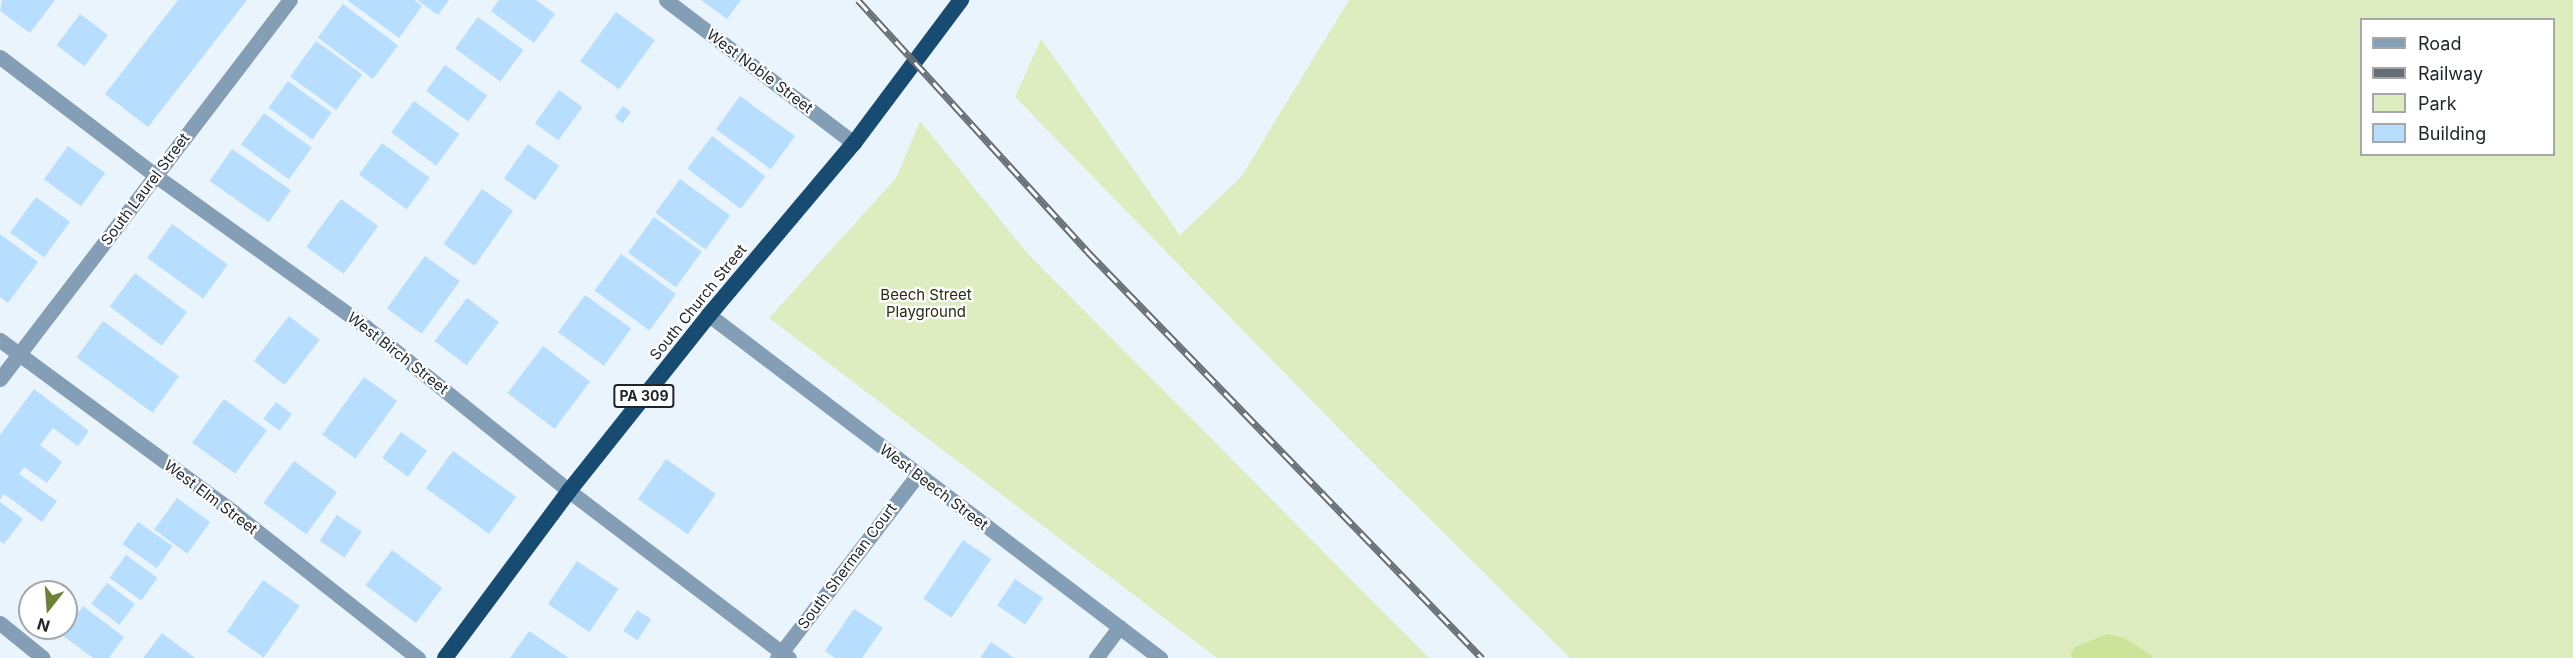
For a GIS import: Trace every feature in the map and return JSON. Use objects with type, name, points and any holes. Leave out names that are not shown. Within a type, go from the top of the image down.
[{"type":"highway","name":"South Church Street","points":[[445,658],[570,491],[709,315],[854,143],[961,0]]},
{"type":"street","name":"South Laurel Street","points":[[0,379],[290,0]]},
{"type":"street","name":"West Noble Street","points":[[666,0],[854,143]]},
{"type":"street","name":"West Birch Street","points":[[0,57],[156,176],[366,327],[570,491],[783,656]]},
{"type":"street","name":"West Beech Street","points":[[709,315],[1160,658]]},
{"type":"street","name":"West Elm Street","points":[[0,340],[233,512],[418,658]]},
{"type":"street","name":"South Sherman Court","points":[[783,656],[918,474]]},
{"type":"street","points":[[0,623],[43,658]]},
{"type":"street","points":[[1096,658],[1119,627]]},
{"type":"green space","points":[[1349,0],[2573,0],[2573,658],[1570,658],[1351,441],[1015,97],[1041,39],[1180,235],[1241,177]]},
{"type":"green space","name":"Beech Street Playground","points":[[920,121],[1028,254],[1429,658],[1217,658],[769,318],[896,178]]},
{"type":"shaded area","points":[[2107,634],[2125,638],[2152,656],[2151,658],[2072,658],[2071,653],[2075,647]]},
{"type":"building","points":[[2,0],[55,0],[30,33],[0,11]]},
{"type":"building","points":[[178,0],[247,0],[148,127],[105,94]]},
{"type":"building","points":[[347,0],[414,0],[422,6],[399,38]]},
{"type":"building","points":[[417,0],[449,0],[438,15]]},
{"type":"building","points":[[499,0],[536,0],[555,14],[534,43],[491,11]]},
{"type":"building","points":[[701,0],[741,0],[727,19]]},
{"type":"building","points":[[343,4],[398,46],[373,79],[318,38]]},
{"type":"building","points":[[616,12],[655,40],[619,90],[580,61]]},
{"type":"building","points":[[80,14],[108,35],[84,66],[57,45]]},
{"type":"building","points":[[478,17],[523,50],[500,81],[455,49]]},
{"type":"building","points":[[316,41],[362,75],[336,110],[290,77]]},
{"type":"building","points":[[445,65],[487,96],[468,121],[426,91]]},
{"type":"building","points":[[288,81],[332,113],[312,139],[269,108]]},
{"type":"building","points":[[559,90],[582,107],[558,140],[535,123]]},
{"type":"building","points":[[740,96],[795,136],[771,169],[716,129]]},
{"type":"building","points":[[414,101],[459,134],[436,165],[391,133]]},
{"type":"building","points":[[623,106],[631,112],[623,123],[615,117]]},
{"type":"building","points":[[264,113],[312,148],[289,179],[241,145]]},
{"type":"building","points":[[712,136],[766,176],[741,209],[687,169]]},
{"type":"building","points":[[382,143],[430,178],[407,209],[359,175]]},
{"type":"building","points":[[528,144],[559,166],[535,200],[504,178]]},
{"type":"building","points":[[68,146],[105,173],[81,206],[44,179]]},
{"type":"building","points":[[232,149],[291,190],[269,222],[210,181]]},
{"type":"building","points":[[680,179],[730,215],[705,249],[655,213]]},
{"type":"building","points":[[482,189],[513,211],[475,266],[444,244]]},
{"type":"building","points":[[36,197],[70,222],[44,257],[10,233]]},
{"type":"building","points":[[341,199],[378,226],[344,274],[306,247]]},
{"type":"building","points":[[654,217],[702,252],[676,287],[628,253]]},
{"type":"building","points":[[172,224],[228,265],[203,299],[147,258]]},
{"type":"building","points":[[0,234],[38,262],[8,303],[0,297]]},
{"type":"building","points":[[621,254],[676,294],[650,330],[595,290]]},
{"type":"building","points":[[425,256],[460,281],[422,334],[387,309]]},
{"type":"building","points":[[135,273],[187,312],[162,346],[110,307]]},
{"type":"building","points":[[585,295],[631,329],[604,366],[558,332]]},
{"type":"building","points":[[467,298],[499,322],[466,365],[435,341]]},
{"type":"building","points":[[289,316],[320,340],[285,385],[254,361]]},
{"type":"building","points":[[103,321],[179,376],[153,413],[77,357]]},
{"type":"building","points":[[543,346],[590,382],[555,429],[507,393]]},
{"type":"building","points":[[364,377],[397,401],[355,459],[322,434]]},
{"type":"building","points":[[34,389],[89,431],[78,446],[53,428],[40,445],[62,462],[47,483],[24,467],[19,474],[57,501],[42,522],[4,494],[0,500],[0,435]]},
{"type":"building","points":[[224,399],[267,430],[235,474],[192,443]]},
{"type":"building","points":[[276,402],[292,414],[279,431],[263,419]]},
{"type":"building","points":[[401,432],[427,451],[408,477],[382,458]]},
{"type":"building","points":[[453,451],[516,497],[489,534],[426,488]]},
{"type":"building","points":[[666,459],[716,494],[688,534],[638,499]]},
{"type":"building","points":[[294,461],[337,492],[306,534],[263,503]]},
{"type":"building","points":[[177,498],[210,522],[187,554],[154,530]]},
{"type":"building","points":[[0,502],[23,519],[4,544],[0,541]]},
{"type":"building","points":[[337,515],[362,532],[345,557],[320,541]]},
{"type":"building","points":[[138,522],[172,546],[157,568],[123,544]]},
{"type":"building","points":[[963,540],[991,559],[951,618],[923,599]]},
{"type":"building","points":[[392,550],[442,588],[416,623],[366,585]]},
{"type":"building","points":[[126,555],[158,578],[141,601],[110,578]]},
{"type":"building","points":[[577,561],[618,589],[589,632],[548,604]]},
{"type":"building","points":[[1015,579],[1043,598],[1025,625],[997,606]]},
{"type":"building","points":[[263,580],[300,606],[264,657],[227,632]]},
{"type":"building","points":[[107,583],[135,604],[119,625],[91,604]]},
{"type":"building","points":[[83,606],[124,637],[109,658],[93,658],[69,640],[78,640],[78,613]]},
{"type":"building","points":[[854,609],[883,628],[862,658],[835,658],[825,651]]},
{"type":"building","points":[[637,610],[651,619],[638,640],[623,631]]},
{"type":"building","points":[[529,631],[569,658],[510,658]]},
{"type":"building","points":[[162,633],[195,658],[143,658]]},
{"type":"building","points":[[991,642],[1014,658],[980,658]]},
{"type":"railway","points":[[858,0],[1088,252],[1482,658]]}]
